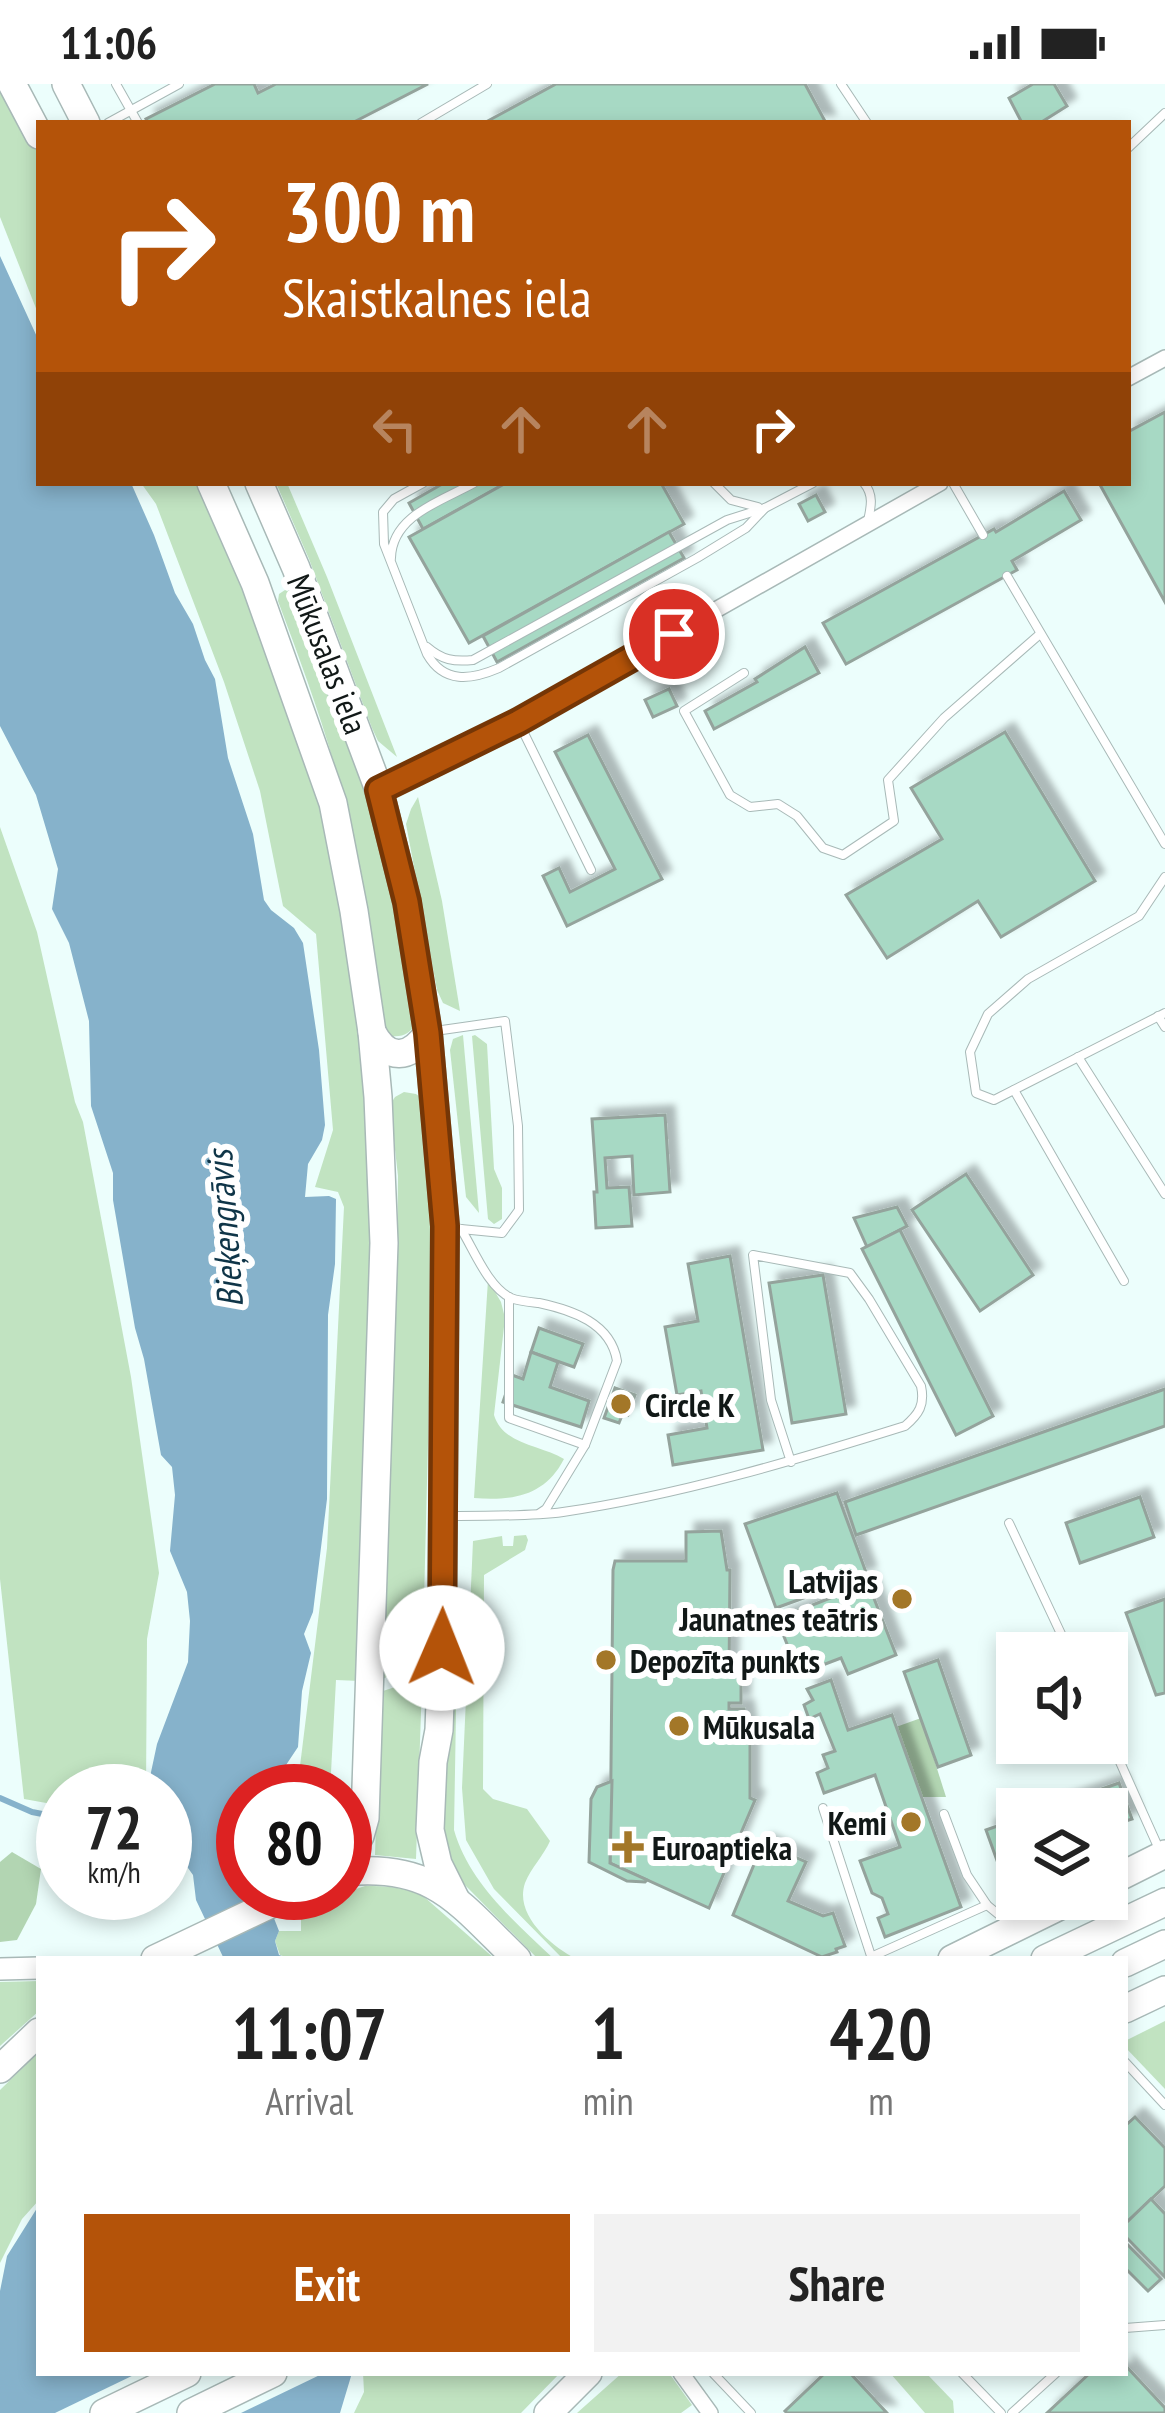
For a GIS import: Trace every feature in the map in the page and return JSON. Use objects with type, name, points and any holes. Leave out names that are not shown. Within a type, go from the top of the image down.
[{"type":"highway","points":[[12,84],[36,129]]},
{"type":"highway","points":[[66,84],[84,120]]},
{"type":"highway","name":"Mūkusalas iela","points":[[212,486],[255,584],[333,803],[372,1032],[384,1243],[367,1764]]},
{"type":"highway","name":"Mūkusalas iela","points":[[260,486],[379,790],[407,902],[428,1033],[453,1227],[439,1730],[430,1830],[432,1847],[454,1898]]},
{"type":"highway","points":[[255,584],[262,567],[272,561],[296,568]]},
{"type":"highway","points":[[372,1032],[382,1047],[397,1054],[413,1050],[428,1033]]},
{"type":"highway","points":[[1128,1873],[1163,1856]]},
{"type":"highway","name":"Mūkusalas iela","points":[[372,1870],[416,1876],[454,1898],[514,1956]]},
{"type":"highway","points":[[1051,1956],[1165,1901]]},
{"type":"highway","points":[[162,1956],[238,1920]]},
{"type":"highway","points":[[958,1956],[1031,1920]]},
{"type":"highway","points":[[1128,1962],[1165,1944]]},
{"type":"highway","points":[[1128,2008],[1165,1990]]},
{"type":"highway","points":[[0,2068],[36,2035]]},
{"type":"highway","points":[[104,2413],[181,2376]]},
{"type":"highway","points":[[191,2413],[267,2376]]},
{"type":"highway","points":[[548,2413],[576,2376]]},
{"type":"highway","points":[[548,2413],[585,2376]]},
{"type":"street","points":[[1131,376],[1165,358]]},
{"type":"street","points":[[379,790],[518,722],[935,486]]},
{"type":"street","points":[[0,1969],[36,1968]]},
{"type":"street","points":[[548,2413],[604,2376]]},
{"type":"street","points":[[683,2376],[710,2413]]},
{"type":"lane","points":[[116,84],[136,120]]},
{"type":"lane","points":[[113,120],[179,84]]},
{"type":"lane","points":[[426,120],[487,84]]},
{"type":"lane","points":[[841,84],[865,120]]},
{"type":"lane","points":[[1131,145],[1165,112]]},
{"type":"lane","points":[[418,486],[394,499],[383,512],[385,544],[433,665],[460,679],[499,668],[697,557],[746,527],[765,508]]},
{"type":"lane","points":[[392,562],[394,536],[404,523],[469,486]]},
{"type":"lane","points":[[717,486],[731,500],[765,508]]},
{"type":"lane","points":[[422,642],[440,657],[455,662],[473,660],[727,520],[765,508],[808,486]]},
{"type":"lane","points":[[867,486],[872,503],[868,524]]},
{"type":"lane","points":[[955,486],[983,535]]},
{"type":"lane","points":[[1007,576],[1165,844]]},
{"type":"lane","points":[[745,673],[684,711],[730,795],[750,808],[778,804],[797,816],[823,848],[843,855],[894,820],[888,780],[902,764],[944,718],[1040,634]]},
{"type":"lane","points":[[518,722],[591,870]]},
{"type":"lane","points":[[1165,877],[1139,916],[1028,979],[988,1014],[970,1052],[976,1093],[994,1100],[1162,1014],[1165,1027]]},
{"type":"lane","points":[[428,1033],[505,1021],[518,1126],[519,1210],[502,1233],[453,1227]]},
{"type":"lane","points":[[1078,1057],[1165,1194]]},
{"type":"lane","points":[[1014,1090],[1124,1281]]},
{"type":"lane","points":[[453,1227],[509,1297],[551,1306],[596,1324],[612,1341],[617,1360],[585,1444],[546,1509],[538,1514]]},
{"type":"lane","points":[[444,1517],[538,1514],[638,1498],[791,1462],[905,1426],[917,1415],[924,1400],[921,1387],[850,1273],[754,1255],[771,1400],[791,1462]]},
{"type":"lane","points":[[509,1297],[509,1418],[585,1444]]},
{"type":"lane","points":[[1009,1522],[1060,1632]]},
{"type":"lane","points":[[1122,1764],[1163,1856]]},
{"type":"lane","points":[[823,1808],[871,1956]]},
{"type":"lane","points":[[944,1814],[967,1874],[987,1905],[1015,1928]]},
{"type":"lane","points":[[876,1956],[987,1905]]},
{"type":"lane","points":[[1128,2065],[1165,2105]]},
{"type":"lane","points":[[1128,2328],[1165,2325]]},
{"type":"lane","points":[[716,2376],[751,2413]]},
{"type":"lane","points":[[965,2376],[1001,2413]]},
{"type":"lane","points":[[1012,2413],[1053,2376]]},
{"type":"green space","points":[[2,84],[36,149],[36,308],[0,217]]},
{"type":"green space","points":[[143,486],[202,486],[273,650],[307,755],[352,964],[364,1063],[374,1232],[360,1681],[336,1680],[331,1764],[300,1764],[327,1548],[344,1207],[338,1192],[315,1187],[333,1130],[316,934],[283,906],[260,791],[156,504]]},
{"type":"green space","points":[[277,486],[288,486],[397,757],[378,741],[372,728]]},
{"type":"green space","points":[[285,590],[292,592],[368,795],[397,906],[416,1023],[403,1035],[391,1036],[382,1027],[350,825],[321,722],[278,601]]},
{"type":"green space","points":[[418,797],[460,1011],[443,1003],[437,990],[406,824]]},
{"type":"green space","points":[[0,827],[37,932],[83,1122],[131,1377],[159,1573],[147,1639],[146,1764],[36,1764],[36,1801],[24,1799],[0,1579]]},
{"type":"green space","points":[[463,1035],[479,1213],[466,1197],[450,1050],[453,1039]]},
{"type":"green space","points":[[475,1035],[487,1044],[494,1169],[502,1188],[502,1219],[494,1224],[488,1219]]},
{"type":"green space","points":[[404,1092],[424,1100],[433,1242],[423,1642],[407,1647],[391,1675],[380,1680],[397,1248],[398,1176],[390,1105]]},
{"type":"green space","points":[[488,1280],[505,1318],[494,1415],[506,1433],[564,1459],[547,1481],[526,1494],[474,1498]]},
{"type":"green space","points":[[526,1535],[525,1550],[484,1575],[483,1789],[493,1799],[527,1809],[550,1841],[525,1883],[525,1907],[546,1938],[571,1956],[560,1956],[494,1889],[466,1840],[462,1788],[473,1541],[502,1536],[503,1546],[513,1546],[514,1536]]},
{"type":"green space","points":[[417,1653],[423,1654],[416,1859],[375,1855],[380,1692],[395,1687]]},
{"type":"green space","points":[[457,1654],[454,1830],[482,1885],[551,1956],[535,1956],[463,1883],[441,1833],[453,1655]]},
{"type":"green space","points":[[921,1718],[946,1797],[921,1797],[896,1727]]},
{"type":"green space","points":[[12,1852],[36,1866],[36,1904],[17,1940],[0,1942],[0,1862]]},
{"type":"green space","points":[[372,1886],[394,1888],[422,1895],[492,1956],[280,1955],[275,1941],[279,1931],[301,1931],[301,1920],[372,1920]]},
{"type":"green space","points":[[36,1981],[36,2014],[0,2046],[0,1982]]},
{"type":"green space","points":[[1165,2021],[1165,2089],[1128,2050],[1128,2040]]},
{"type":"green space","points":[[36,2055],[36,2203],[22,2219],[0,2263],[0,2090]]},
{"type":"green space","points":[[363,2376],[557,2376],[521,2413],[354,2413],[364,2392]]},
{"type":"green space","points":[[619,2376],[671,2376],[692,2405],[681,2413],[577,2413]]},
{"type":"green space","points":[[893,2376],[929,2376],[953,2401],[954,2413],[925,2413]]},
{"type":"water","name":"Bieķengrāvis","points":[[0,256],[36,335],[36,486],[132,486],[215,679],[228,758],[253,834],[264,900],[303,943],[325,1125],[308,1164],[305,1197],[336,1199],[328,1315],[327,1499],[313,1612],[304,1634],[311,1653],[302,1691],[298,1747],[287,1764],[216,1764],[216,1920],[275,1920],[279,1931],[275,1941],[282,1956],[223,1956],[196,1900],[192,1764],[153,1764],[188,1662],[187,1592],[170,1551],[175,1495],[172,1467],[161,1455],[135,1328],[113,1200],[113,1173],[91,1106],[89,1021],[69,943],[52,909],[58,869],[36,795],[0,726]]},
{"type":"water","points":[[36,2210],[36,2376],[351,2376],[340,2413],[0,2413],[0,2291],[7,2256]]},
{"type":"pier","points":[[132,2376],[318,2376],[241,2413],[55,2413]]},
{"type":"building","points":[[215,84],[254,84],[258,93],[276,84],[428,84],[358,120],[146,119]]},
{"type":"building","points":[[556,84],[805,84],[824,120],[490,120]]},
{"type":"building","points":[[1033,84],[1054,84],[1067,106],[1045,120],[1020,120],[1009,98]]},
{"type":"building","points":[[1165,412],[1165,602],[1101,486],[1131,486],[1131,430]]},
{"type":"building","points":[[439,486],[501,486],[423,529],[409,503]]},
{"type":"building","points":[[501,486],[663,486],[684,524],[469,643],[409,537]]},
{"type":"building","points":[[1064,491],[1081,520],[1012,561],[1017,570],[846,664],[823,623]]},
{"type":"building","points":[[816,495],[825,512],[808,521],[799,504]]},
{"type":"building","points":[[669,532],[684,558],[497,662],[483,636]]},
{"type":"building","points":[[805,647],[819,673],[714,729],[705,711],[757,682],[755,679]]},
{"type":"building","points":[[669,689],[677,706],[653,717],[645,700]]},
{"type":"building","points":[[1005,732],[1095,881],[1001,937],[978,901],[887,958],[846,895],[942,839],[911,788]]},
{"type":"building","points":[[588,735],[662,879],[567,926],[543,876],[559,868],[570,892],[615,869],[555,752]]},
{"type":"building","points":[[665,1115],[670,1192],[634,1195],[632,1156],[605,1158],[607,1188],[629,1187],[632,1226],[596,1228],[592,1119]]},
{"type":"building","points":[[966,1174],[1033,1275],[980,1311],[912,1210]]},
{"type":"building","points":[[897,1207],[907,1226],[867,1247],[854,1218]]},
{"type":"building","points":[[900,1230],[993,1416],[956,1435],[862,1249]]},
{"type":"building","points":[[730,1256],[763,1450],[673,1465],[668,1435],[707,1428],[701,1391],[677,1395],[665,1327],[698,1321],[688,1264]]},
{"type":"building","points":[[823,1275],[846,1414],[792,1423],[769,1283]]},
{"type":"building","name":"Circle K","points":[[539,1328],[583,1344],[574,1367],[531,1352]]},
{"type":"building","points":[[531,1352],[558,1362],[550,1387],[589,1401],[581,1427],[503,1402],[512,1375],[523,1379]]},
{"type":"building","name":"Circle K","points":[[615,1388],[635,1395],[628,1415],[623,1413],[619,1423],[604,1418]]},
{"type":"building","points":[[1165,1389],[1165,1426],[856,1535],[845,1502]]},
{"type":"building","points":[[837,1493],[867,1575],[776,1608],[745,1524]]},
{"type":"building","points":[[1140,1497],[1154,1537],[1080,1563],[1066,1523]]},
{"type":"building","name":"Mūkusala","points":[[721,1531],[730,1570],[729,1676],[741,1677],[741,1703],[729,1703],[729,1709],[744,1709],[750,1744],[750,1798],[755,1800],[709,1908],[610,1863],[613,1570],[615,1561],[686,1561],[686,1532]]},
{"type":"building","points":[[868,1583],[896,1655],[848,1674],[841,1658],[799,1674],[777,1619]]},
{"type":"building","points":[[1165,1599],[1165,1693],[1156,1695],[1126,1613]]},
{"type":"building","points":[[938,1660],[971,1755],[938,1767],[904,1672]]},
{"type":"building","name":"Kemi","points":[[831,1680],[848,1730],[892,1715],[961,1907],[885,1937],[878,1918],[888,1914],[882,1898],[872,1893],[860,1861],[900,1847],[875,1775],[824,1793],[817,1773],[828,1768],[823,1755],[835,1751],[820,1714],[809,1719],[804,1705],[813,1700],[807,1689]]},
{"type":"building","points":[[612,1781],[610,1863],[645,1882],[627,1881],[589,1862],[591,1799],[597,1787]]},
{"type":"building","points":[[996,1826],[996,1858],[986,1830]]},
{"type":"building","points":[[763,1843],[806,1862],[788,1901],[823,1916],[833,1913],[845,1946],[820,1956],[733,1915]]},
{"type":"building","points":[[1135,2117],[1165,2148],[1165,2186],[1128,2221],[1128,2123]]},
{"type":"building","points":[[1151,2199],[1165,2214],[1165,2277],[1128,2239],[1128,2221]]},
{"type":"building","points":[[1128,2245],[1161,2279],[1148,2291],[1128,2271]]},
{"type":"building","points":[[1128,2368],[1165,2408],[1165,2413],[1047,2413],[1087,2376],[1128,2376]]},
{"type":"building","points":[[822,2376],[853,2376],[887,2413],[787,2413]]},
{"type":"waterway","points":[[0,1798],[36,1813]]},
{"type":"place","name":"Circle K","points":[[621,1404]]},
{"type":"place","name":"Latvijas Jaunatnes teātris","points":[[902,1599]]},
{"type":"place","name":"Depozīta punkts","points":[[606,1660]]},
{"type":"place","name":"Mūkusala","points":[[679,1726]]},
{"type":"place","name":"Kemi","points":[[911,1822]]},
{"type":"place","name":"Euroaptieka","points":[[628,1847]]},
{"type":"route","points":[[442,1648],[445,1226],[428,1033],[407,902],[379,790],[518,722],[674,634]]}]
